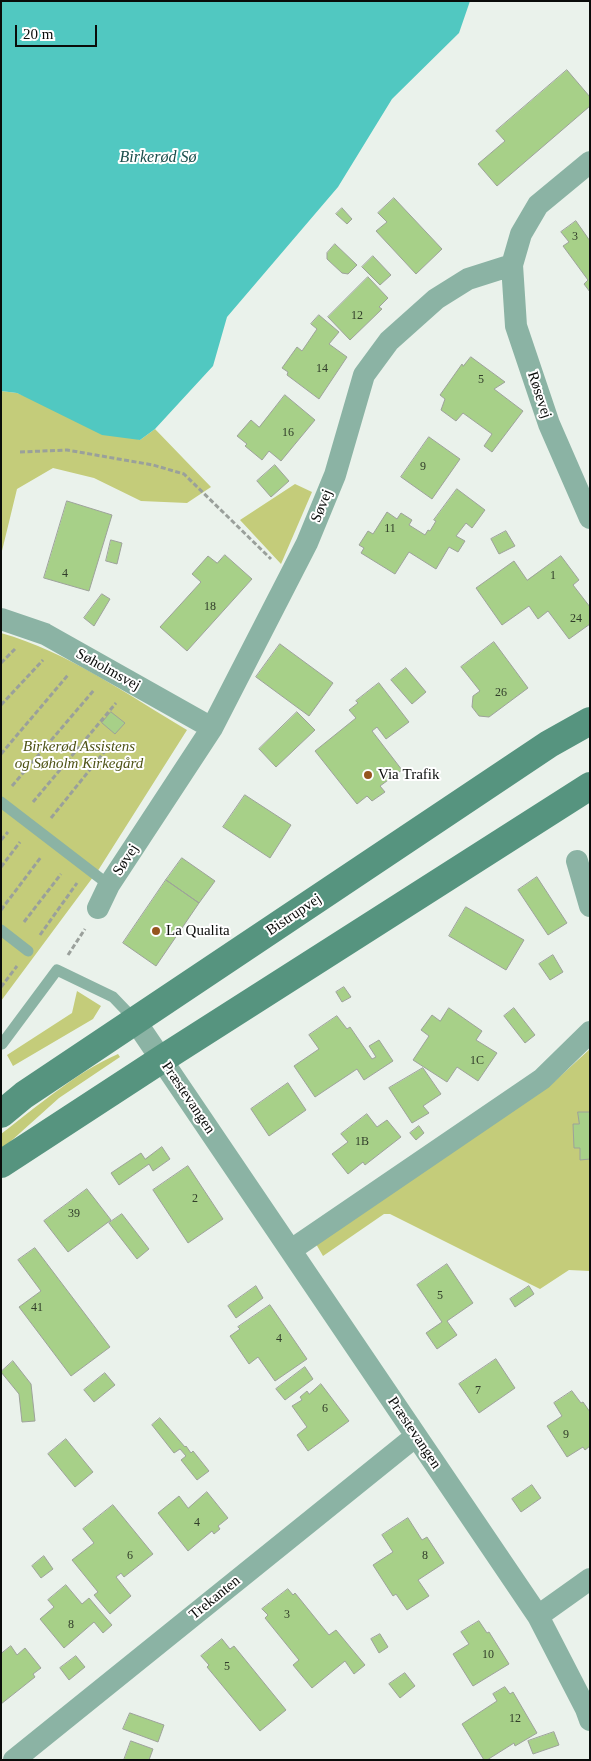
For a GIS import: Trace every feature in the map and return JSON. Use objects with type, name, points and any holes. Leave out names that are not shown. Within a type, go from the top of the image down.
[{"type":"main road","name":"Bistrupvej","points":[[1,1114],[24,1095],[541,750],[590,721]]},
{"type":"main road","points":[[1,1164],[590,786]]},
{"type":"street","points":[[512,265],[521,234],[538,205],[590,162]]},
{"type":"street","name":"Røsevej","points":[[512,265],[516,326],[549,424],[590,518]]},
{"type":"street","name":"Søvej","points":[[98,908],[110,885],[212,728],[290,577],[335,476],[364,375],[389,341],[436,299],[468,278],[512,265]]},
{"type":"street","name":"Søholmsvej","points":[[1,618],[45,634],[212,728]]},
{"type":"street","points":[[577,861],[590,906]]},
{"type":"street","name":"Præstevangen","points":[[136,1022],[538,1616],[590,1720]]},
{"type":"street","points":[[291,1250],[542,1079],[590,1032]]},
{"type":"street","name":"Trekanten","points":[[14,1760],[416,1436]]},
{"type":"street","points":[[538,1616],[590,1579]]},
{"type":"lane","points":[[1,802],[110,885]]},
{"type":"lane","points":[[1,930],[28,951]]},
{"type":"lane","points":[[2,1044],[57,970],[113,997],[136,1022]]},
{"type":"path","points":[[20,452],[67,450],[153,465],[184,474],[290,577]]},
{"type":"path","points":[[1,663],[18,645],[10,644]]},
{"type":"path","points":[[1,705],[45,658],[36,654]]},
{"type":"path","points":[[1,754],[72,670]]},
{"type":"path","points":[[7,791],[99,684]]},
{"type":"path","points":[[20,817],[116,702]]},
{"type":"path","points":[[1,867],[109,746]]},
{"type":"path","points":[[1,910],[54,841]]},
{"type":"path","points":[[12,938],[74,858]]},
{"type":"path","points":[[1,987],[88,868]]},
{"type":"path","points":[[57,970],[98,908]]},
{"type":"green space","points":[[1,391],[17,393],[140,440],[155,429],[211,487],[187,503],[141,501],[94,478],[53,468],[17,489],[1,555]]},
{"type":"green space","points":[[295,484],[312,492],[281,564],[240,520]]},
{"type":"green space","name":"Birkerød Assistens og Søholm Kirkegård","points":[[1,633],[26,641],[74,663],[187,730],[99,869],[1,1001]]},
{"type":"green space","points":[[77,991],[101,1006],[93,1019],[13,1066],[7,1055],[72,1013]]},
{"type":"green space","points":[[590,1049],[590,1271],[569,1270],[540,1289],[390,1214],[384,1214],[323,1256],[316,1244],[556,1080]]},
{"type":"green space","points":[[118,1054],[120,1057],[59,1098],[1,1150],[1,1134],[72,1080]]},
{"type":"water","name":"Birkerød Sø","points":[[1,1],[470,1],[459,33],[392,99],[338,187],[227,317],[213,366],[155,429],[140,440],[102,435],[17,393],[1,391]]},
{"type":"building","points":[[567,70],[590,97],[590,106],[497,186],[478,164],[505,141],[496,131]]},
{"type":"building","points":[[394,198],[442,249],[416,274],[376,231],[387,222],[378,213]]},
{"type":"building","points":[[342,208],[352,219],[347,224],[336,214]]},
{"type":"building","points":[[576,221],[590,241],[590,292],[584,284],[588,280],[563,246],[569,242],[561,232]]},
{"type":"building","points":[[335,244],[357,265],[348,274],[342,273],[327,259],[327,253]]},
{"type":"building","points":[[373,256],[391,275],[380,285],[362,267]]},
{"type":"building","points":[[368,277],[388,298],[379,307],[382,309],[350,340],[328,317]]},
{"type":"building","points":[[319,315],[339,332],[329,344],[347,357],[319,399],[287,375],[288,372],[282,368],[297,347],[302,351],[317,329],[311,324]]},
{"type":"building","points":[[471,357],[505,382],[494,389],[523,411],[492,452],[484,446],[492,434],[463,413],[456,421],[441,410],[445,399],[440,395],[462,364],[463,366]]},
{"type":"building","points":[[285,395],[315,420],[281,461],[269,451],[262,460],[245,446],[247,444],[237,436],[251,420],[259,427]]},
{"type":"building","points":[[429,437],[460,459],[432,499],[401,477]]},
{"type":"building","points":[[275,465],[289,481],[271,497],[257,481]]},
{"type":"building","points":[[457,489],[485,510],[472,528],[466,523],[456,536],[465,541],[458,552],[449,547],[436,569],[409,552],[395,574],[361,553],[364,548],[359,545],[368,531],[373,534],[387,512],[397,519],[401,513],[412,520],[409,525],[425,535],[428,530],[430,531],[436,521],[434,520]]},
{"type":"building","points":[[67,501],[112,515],[89,591],[44,578]]},
{"type":"building","points":[[506,531],[515,546],[499,554],[491,539]]},
{"type":"building","points":[[111,540],[122,543],[117,564],[106,561]]},
{"type":"building","points":[[225,555],[252,579],[187,651],[160,627],[201,582],[192,574],[208,556],[217,563]]},
{"type":"building","points":[[561,556],[579,580],[573,585],[590,607],[590,624],[569,639],[548,611],[538,619],[529,606],[502,625],[476,588],[514,561],[527,580]]},
{"type":"building","points":[[102,594],[110,599],[94,626],[84,618]]},
{"type":"building","points":[[494,642],[528,688],[489,717],[479,716],[472,707],[473,696],[480,691],[461,667]]},
{"type":"building","points":[[280,644],[333,683],[309,716],[256,677]]},
{"type":"building","points":[[406,668],[426,692],[412,704],[391,680]]},
{"type":"building","points":[[379,683],[409,722],[386,739],[377,727],[372,731],[402,770],[380,786],[385,792],[372,801],[367,796],[357,804],[315,751],[356,718],[349,710],[358,703],[356,701]]},
{"type":"building","points":[[111,712],[125,723],[115,734],[102,723]]},
{"type":"building","points":[[297,712],[315,730],[276,767],[259,749]]},
{"type":"building","points":[[245,795],[291,825],[270,858],[223,827]]},
{"type":"building","points":[[182,858],[215,881],[199,903],[166,880]]},
{"type":"building","points":[[537,877],[567,923],[548,935],[518,890]]},
{"type":"building","points":[[166,880],[199,903],[156,966],[123,943]]},
{"type":"building","points":[[466,907],[524,940],[506,970],[449,936]]},
{"type":"building","points":[[553,955],[563,972],[550,980],[539,964]]},
{"type":"building","points":[[344,987],[351,997],[342,1002],[336,992]]},
{"type":"building","points":[[449,1008],[482,1031],[476,1040],[497,1053],[478,1081],[457,1067],[447,1082],[413,1060],[429,1036],[421,1030],[432,1015],[440,1021]]},
{"type":"building","points":[[514,1008],[535,1035],[525,1043],[504,1016]]},
{"type":"building","points":[[337,1016],[347,1029],[350,1027],[372,1059],[376,1057],[369,1046],[379,1040],[393,1061],[364,1080],[357,1069],[315,1097],[294,1066],[319,1049],[309,1035]]},
{"type":"building","points":[[423,1068],[441,1094],[423,1106],[429,1113],[412,1123],[389,1088]]},
{"type":"building","points":[[288,1083],[306,1110],[269,1136],[251,1109]]},
{"type":"building","points":[[578,1112],[590,1112],[590,1159],[580,1160],[580,1148],[574,1148],[573,1124],[579,1124]]},
{"type":"building","points":[[367,1114],[377,1127],[387,1120],[401,1137],[365,1165],[363,1162],[348,1174],[332,1154],[348,1142],[341,1134]]},
{"type":"building","points":[[419,1126],[424,1133],[416,1140],[410,1133]]},
{"type":"building","points":[[162,1147],[170,1159],[153,1171],[149,1164],[119,1185],[111,1173],[141,1153],[145,1159]]},
{"type":"building","points":[[188,1166],[223,1219],[188,1243],[153,1190]]},
{"type":"building","points":[[87,1189],[111,1220],[68,1252],[44,1221]]},
{"type":"building","points":[[122,1214],[149,1249],[137,1259],[109,1223]]},
{"type":"building","points":[[35,1248],[110,1347],[71,1376],[19,1307],[41,1291],[18,1260]]},
{"type":"building","points":[[447,1264],[473,1303],[447,1321],[457,1335],[437,1349],[426,1333],[442,1322],[417,1285]]},
{"type":"building","points":[[256,1286],[263,1298],[236,1318],[228,1306]]},
{"type":"building","points":[[529,1286],[534,1294],[515,1307],[510,1299]]},
{"type":"building","points":[[270,1305],[307,1359],[275,1381],[258,1357],[249,1364],[230,1336],[240,1329],[238,1327]]},
{"type":"building","points":[[496,1359],[515,1388],[479,1413],[459,1384]]},
{"type":"building","points":[[13,1361],[31,1384],[35,1421],[22,1422],[19,1394],[1,1372]]},
{"type":"building","points":[[305,1367],[313,1379],[285,1400],[276,1389]]},
{"type":"building","points":[[105,1373],[115,1385],[94,1402],[84,1390]]},
{"type":"building","points":[[321,1384],[349,1421],[308,1451],[297,1435],[307,1427],[292,1406],[302,1400],[300,1397],[307,1391],[309,1394]]},
{"type":"building","points":[[572,1391],[590,1412],[590,1446],[585,1450],[583,1447],[567,1457],[547,1426],[562,1416],[554,1403]]},
{"type":"building","points":[[160,1418],[191,1453],[193,1451],[209,1471],[197,1480],[181,1460],[186,1456],[180,1449],[174,1453],[152,1425]]},
{"type":"building","points":[[66,1439],[93,1472],[75,1487],[48,1454]]},
{"type":"building","points":[[532,1485],[541,1498],[521,1512],[512,1499]]},
{"type":"building","points":[[207,1492],[228,1518],[218,1526],[220,1529],[214,1534],[212,1531],[188,1551],[158,1513],[179,1496],[188,1508]]},
{"type":"building","points":[[113,1505],[153,1554],[124,1577],[121,1573],[116,1577],[131,1596],[110,1614],[94,1595],[98,1592],[72,1560],[94,1543],[83,1529]]},
{"type":"building","points":[[408,1518],[422,1540],[427,1537],[444,1563],[418,1580],[429,1596],[407,1610],[396,1594],[393,1596],[373,1565],[393,1552],[382,1535]]},
{"type":"building","points":[[44,1556],[53,1569],[41,1578],[32,1566]]},
{"type":"building","points":[[66,1585],[82,1604],[89,1598],[112,1625],[103,1633],[94,1622],[64,1648],[40,1619],[54,1607],[48,1600]]},
{"type":"building","points":[[288,1589],[293,1595],[295,1593],[329,1635],[336,1630],[365,1665],[354,1674],[345,1661],[312,1688],[293,1665],[299,1660],[265,1618],[268,1615],[262,1609]]},
{"type":"building","points":[[479,1621],[487,1633],[489,1632],[509,1664],[473,1686],[453,1654],[469,1644],[461,1632]]},
{"type":"building","points":[[380,1634],[388,1647],[379,1653],[371,1639]]},
{"type":"building","points":[[222,1639],[230,1649],[234,1646],[286,1710],[260,1731],[207,1667],[209,1665],[201,1656]]},
{"type":"building","points":[[11,1646],[17,1655],[25,1648],[41,1668],[33,1674],[35,1677],[1,1704],[1,1654]]},
{"type":"building","points":[[76,1656],[85,1667],[69,1680],[60,1668]]},
{"type":"building","points":[[405,1673],[415,1686],[400,1698],[389,1684]]},
{"type":"building","points":[[505,1687],[510,1694],[513,1692],[537,1733],[515,1746],[514,1743],[484,1760],[462,1724],[497,1701],[493,1694]]},
{"type":"building","points":[[130,1713],[164,1725],[158,1742],[123,1729]]},
{"type":"building","points":[[554,1732],[559,1745],[533,1754],[528,1741]]},
{"type":"building","points":[[131,1741],[153,1749],[149,1760],[124,1760]]},
{"type":"place","name":"Via Trafik","points":[[368,775]]},
{"type":"place","name":"La Qualita","points":[[156,931]]}]
